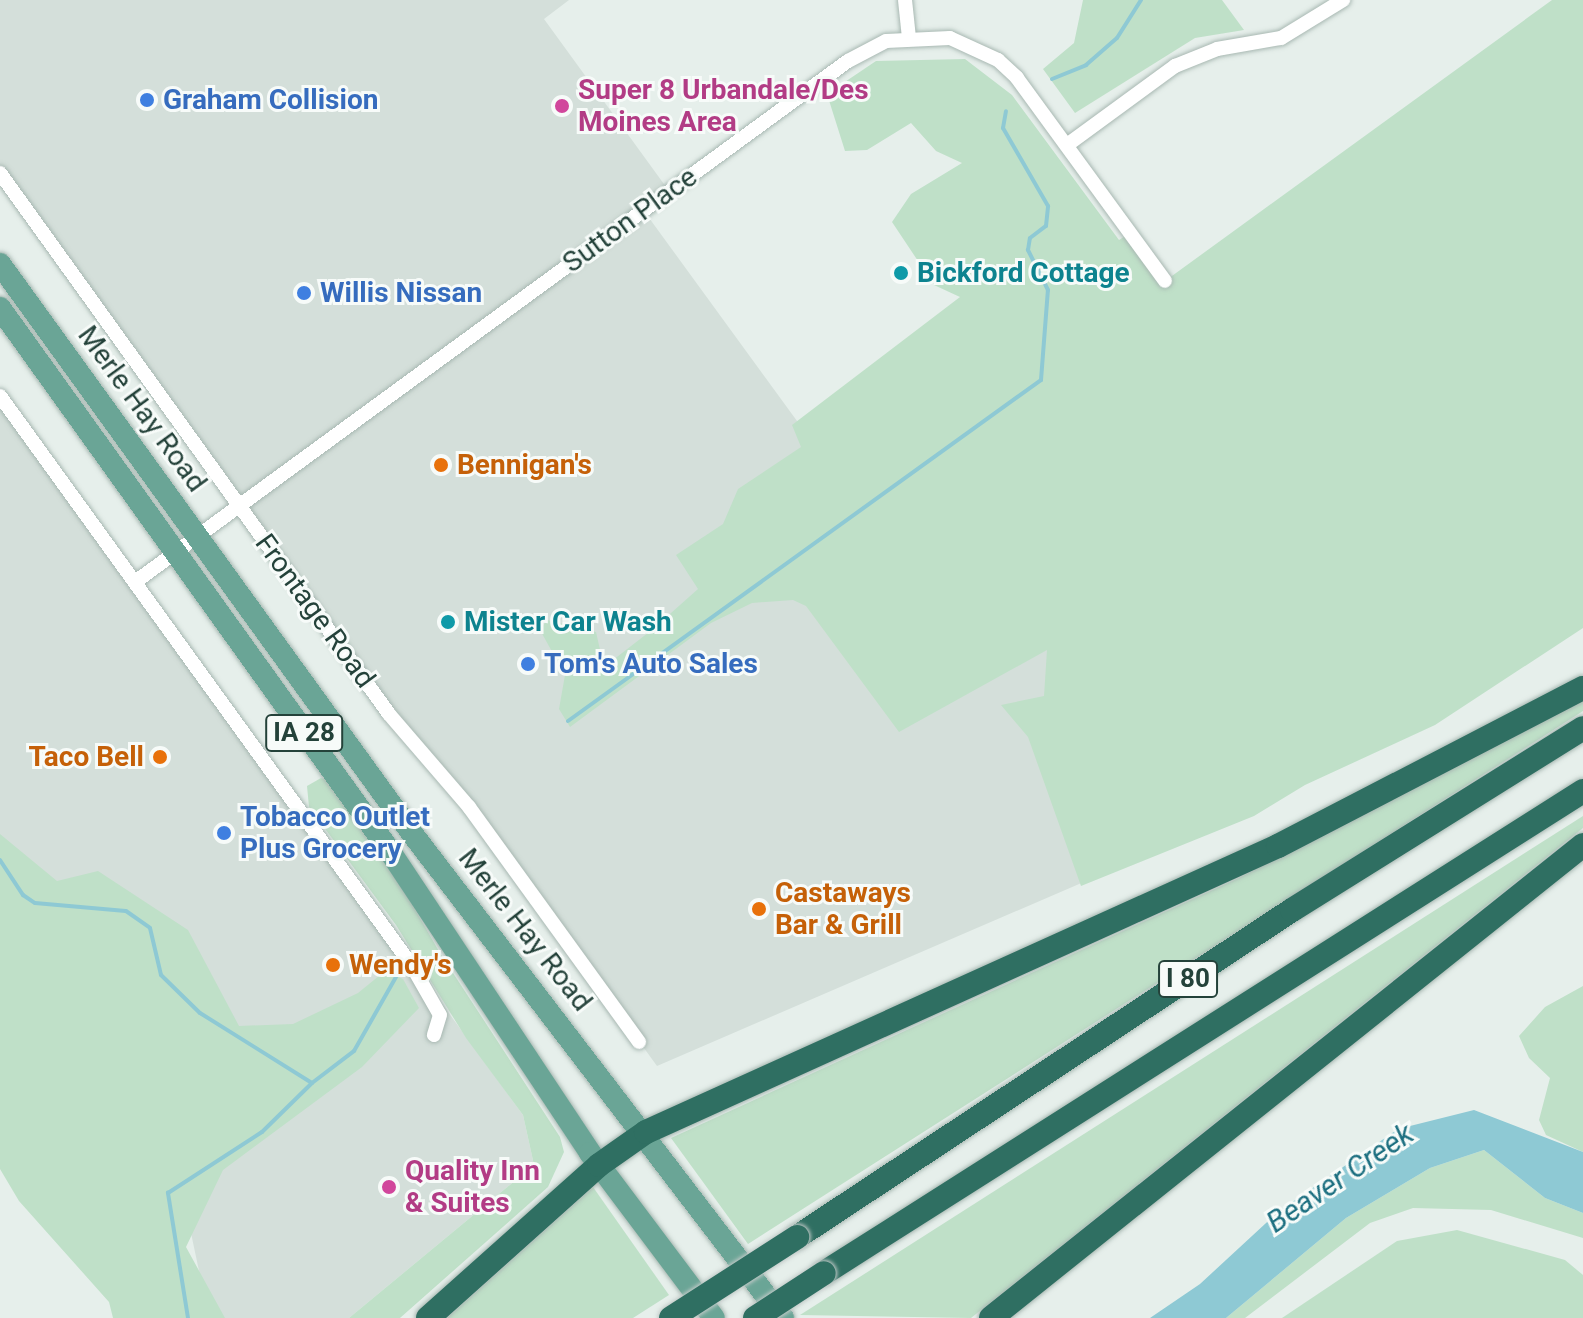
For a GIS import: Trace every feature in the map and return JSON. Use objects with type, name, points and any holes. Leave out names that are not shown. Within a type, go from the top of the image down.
[{"type":"highway","points":[[428,1318],[599,1165],[646,1132],[1278,846],[1583,688]]},
{"type":"highway","name":"I 80","points":[[671,1318],[1292,910],[1583,728]]},
{"type":"highway","name":"I 80","points":[[755,1318],[1583,791]]},
{"type":"highway","points":[[991,1318],[1583,845]]},
{"type":"main road","name":"Merle Hay Road","points":[[0,264],[411,832],[646,1132],[783,1318]]},
{"type":"main road","name":"Merle Hay Road","points":[[0,308],[387,847],[599,1165],[714,1318]]},
{"type":"street","points":[[905,0],[909,37]]},
{"type":"street","points":[[1067,145],[1185,61],[1217,49],[1281,38],[1343,0]]},
{"type":"street","name":"Sutton Place","points":[[135,582],[848,61],[886,41],[909,37],[950,38],[998,60],[1067,145],[1165,281]]},
{"type":"street","name":"Frontage Road","points":[[0,173],[389,714],[469,807],[639,1042]]},
{"type":"street","points":[[0,396],[412,966],[440,1015],[434,1035]]},
{"type":"shaded area","points":[[0,0],[569,0],[544,19],[669,191],[644,211],[824,458],[899,731],[1093,624],[1232,818],[657,1066],[469,807],[389,714],[0,173]]},
{"type":"shaded area","points":[[0,396],[523,1115],[534,1165],[349,1318],[209,1318],[188,1219],[0,968]]},
{"type":"green space","points":[[1083,0],[1222,0],[1244,30],[1195,38],[1075,113],[1043,69],[1074,43]]},
{"type":"green space","points":[[1552,0],[1583,0],[1583,628],[1435,725],[1305,785],[1254,816],[1081,886],[1028,737],[1001,705],[1044,696],[1047,650],[899,732],[806,606],[793,600],[752,603],[711,623],[570,727],[559,709],[565,675],[540,630],[547,620],[596,632],[604,667],[653,629],[698,589],[676,555],[723,524],[738,489],[801,447],[792,425],[960,297],[934,285],[892,222],[911,194],[962,163],[936,151],[911,123],[867,150],[845,151],[827,94],[876,61],[965,59],[1012,95],[1119,240],[1130,233],[1165,281]]},
{"type":"green space","points":[[1583,701],[1583,711],[748,1244],[671,1138],[1239,878]]},
{"type":"green space","points":[[321,778],[332,782],[387,861],[440,953],[560,1137],[564,1152],[548,1187],[400,1318],[349,1318],[534,1165],[523,1115],[466,1038],[396,925],[309,807],[307,786]]},
{"type":"green space","points":[[1583,816],[1583,828],[971,1318],[800,1315]]},
{"type":"green space","points":[[0,834],[57,881],[98,871],[188,930],[239,1026],[293,1024],[358,993],[385,971],[403,979],[419,1008],[362,1067],[223,1170],[186,1247],[225,1318],[113,1318],[109,1302],[19,1201],[0,1169]]},
{"type":"green space","points":[[1583,986],[1583,1152],[1546,1135],[1539,1120],[1550,1078],[1529,1058],[1519,1036],[1545,1007]]},
{"type":"green space","points":[[1484,1150],[1545,1198],[1583,1213],[1583,1238],[1491,1210],[1413,1208],[1370,1223],[1245,1318],[1226,1318],[1346,1218],[1430,1168]]},
{"type":"green space","points":[[593,1187],[669,1295],[633,1318],[447,1318]]},
{"type":"green space","points":[[1457,1230],[1565,1260],[1583,1275],[1583,1318],[1282,1318],[1397,1241]]},
{"type":"water","name":"Beaver Creek","points":[[1474,1110],[1583,1152],[1583,1213],[1545,1198],[1484,1150],[1430,1168],[1346,1218],[1226,1318],[1150,1318],[1200,1284],[1278,1212],[1398,1129]]},
{"type":"waterway","points":[[1052,79],[1086,65],[1117,38],[1141,0]]},
{"type":"waterway","points":[[568,721],[1041,380],[1048,290],[1028,250],[1030,238],[1046,226],[1048,206],[1003,128],[1006,111]]},
{"type":"waterway","points":[[0,860],[23,895],[35,903],[126,911],[150,928],[161,975],[200,1013],[312,1083]]},
{"type":"waterway","points":[[188,1318],[168,1193],[262,1132],[312,1083],[354,1051],[396,977]]},
{"type":"place","name":"Graham Collision","points":[[147,100]]},
{"type":"place","name":"Super 8 Urbandale/Des Moines Area","points":[[562,106]]},
{"type":"place","name":"Bickford Cottage","points":[[901,273]]},
{"type":"place","name":"Willis Nissan","points":[[304,293]]},
{"type":"place","name":"Bennigan's","points":[[441,465]]},
{"type":"place","name":"Mister Car Wash","points":[[448,622]]},
{"type":"place","name":"Tom's Auto Sales","points":[[528,664]]},
{"type":"place","name":"Taco Bell","points":[[160,757]]},
{"type":"place","name":"Tobacco Outlet Plus Grocery","points":[[224,833]]},
{"type":"place","name":"Castaways Bar & Grill","points":[[759,909]]},
{"type":"place","name":"Wendy's","points":[[333,965]]},
{"type":"place","name":"Quality Inn & Suites","points":[[389,1187]]}]
